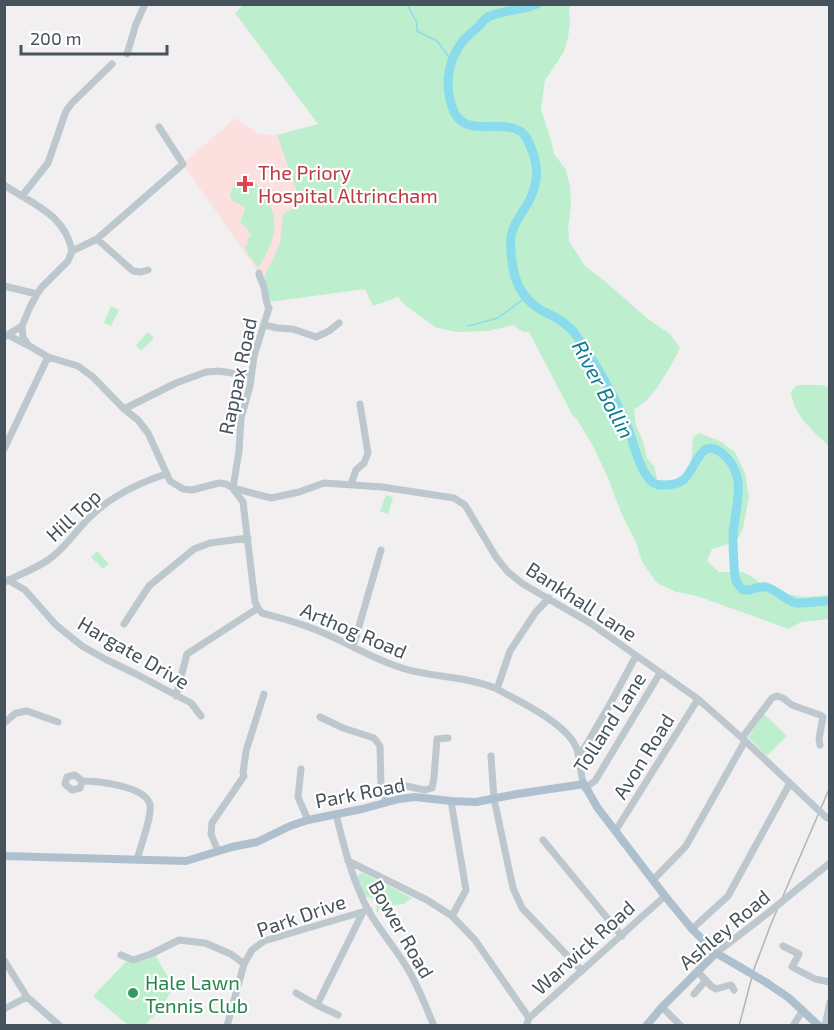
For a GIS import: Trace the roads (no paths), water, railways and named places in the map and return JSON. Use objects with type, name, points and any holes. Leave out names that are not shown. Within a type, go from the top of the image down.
[{"type":"main road","name":"Park Road","points":[[4,856],[186,861],[257,842],[308,820],[386,802],[415,797],[476,802],[516,794],[585,786]]},
{"type":"main road","points":[[585,786],[597,807],[692,929],[717,953],[789,998],[819,1026]]},
{"type":"main road","name":"Ashley Road","points":[[646,1026],[717,953]]},
{"type":"street","points":[[127,54],[145,4]]},
{"type":"street","points":[[22,196],[48,163],[66,111],[112,64]]},
{"type":"street","points":[[72,251],[97,239],[183,164],[159,127]]},
{"type":"street","points":[[4,185],[48,211],[66,233],[72,251],[68,261],[41,288],[30,307],[22,326],[23,337],[28,345]]},
{"type":"street","points":[[97,239],[129,268],[138,272],[148,270]]},
{"type":"street","name":"Rappax Road","points":[[233,488],[241,418],[254,356],[268,309],[259,273]]},
{"type":"street","points":[[4,286],[37,294]]},
{"type":"street","points":[[265,325],[293,329],[316,337],[339,323]]},
{"type":"street","points":[[6,336],[22,326]]},
{"type":"street","points":[[6,336],[48,357],[78,366],[93,377],[138,420],[148,433],[166,474]]},
{"type":"street","points":[[4,449],[48,357]]},
{"type":"street","points":[[124,409],[176,383],[206,372],[219,371],[251,376]]},
{"type":"street","points":[[351,484],[356,470],[364,463],[368,453],[360,404]]},
{"type":"street","name":"Bankhall Lane","points":[[166,474],[170,481],[183,489],[192,490],[219,483],[272,498],[324,483],[416,491],[454,498],[465,505],[496,557],[508,572],[523,584],[590,623],[698,699],[744,739],[828,819]]},
{"type":"street","name":"Hill Top","points":[[6,581],[49,560],[67,544],[90,516],[115,498],[142,482],[166,474]]},
{"type":"street","points":[[176,696],[187,654],[258,608],[255,602],[243,502],[233,488]]},
{"type":"street","points":[[124,624],[149,586],[194,549],[210,543],[248,538]]},
{"type":"street","points":[[353,647],[381,550]]},
{"type":"street","points":[[24,573],[25,590]]},
{"type":"street","name":"Hargate Drive","points":[[6,581],[25,590],[56,625],[82,646],[191,703],[201,716]]},
{"type":"street","points":[[497,689],[510,651],[549,598]]},
{"type":"street","name":"Arthog Road","points":[[258,608],[262,613],[316,630],[407,670],[466,679],[497,689],[562,728],[571,737],[578,754],[585,786]]},
{"type":"street","points":[[578,754],[585,747],[636,656]]},
{"type":"street","name":"Tolland Lane","points":[[585,786],[595,781],[660,674]]},
{"type":"street","points":[[218,851],[211,834],[212,823],[244,776],[246,750],[264,694]]},
{"type":"street","points":[[653,880],[686,846],[744,739],[772,698],[777,696],[783,698],[792,705],[823,717],[820,745]]},
{"type":"street","name":"Avon Road","points":[[616,830],[698,699]]},
{"type":"street","points":[[4,723],[16,713],[27,711],[58,722]]},
{"type":"street","points":[[320,717],[343,728],[374,738],[380,746],[381,787],[386,802]]},
{"type":"street","points":[[381,787],[406,786],[425,790],[432,788],[437,739],[448,738]]},
{"type":"street","points":[[491,756],[494,799],[513,888],[522,908],[582,971]]},
{"type":"street","points":[[301,769],[298,797],[308,820]]},
{"type":"street","points":[[82,781],[97,781],[130,789],[143,794],[150,803],[137,860]]},
{"type":"street","points":[[692,929],[728,896],[790,783]]},
{"type":"street","points":[[451,801],[466,890],[452,916]]},
{"type":"street","name":"Bower Road","points":[[336,814],[348,861],[366,911],[408,969],[434,1026]]},
{"type":"street","points":[[543,840],[622,936]]},
{"type":"street","points":[[348,861],[427,900],[452,916],[475,940],[529,1018]]},
{"type":"street","name":"Ashley Road","points":[[717,953],[830,863]]},
{"type":"street","name":"Warwick Road","points":[[526,1026],[529,1018],[665,896]]},
{"type":"street","points":[[317,1005],[366,911]]},
{"type":"street","name":"Park Drive","points":[[227,1026],[244,964],[252,950],[264,941],[366,911]]},
{"type":"street","points":[[121,955],[133,960],[179,940],[205,944],[231,954],[244,964]]},
{"type":"street","points":[[783,946],[799,954],[792,967],[814,979],[830,982]]},
{"type":"street","points":[[4,960],[27,997],[60,1026]]},
{"type":"street","points":[[698,972],[716,989],[730,985],[734,990]]},
{"type":"street","points":[[694,994],[706,980]]},
{"type":"street","points":[[297,993],[338,1015]]},
{"type":"street","points":[[4,1009],[27,997]]},
{"type":"street","points":[[825,1026],[830,1002]]},
{"type":"street","points":[[662,1007],[681,1026]]},
{"type":"street","points":[[793,1026],[803,1010]]},
{"type":"waterway","points":[[407,4],[417,23],[417,31],[437,41],[452,61]]},
{"type":"waterway","name":"River Bollin","points":[[537,4],[485,19],[460,45],[452,61],[448,77],[450,99],[457,117],[472,126],[501,126],[520,131],[527,139],[534,156],[535,185],[531,198],[514,226],[511,239],[513,268],[517,282],[529,301],[560,320],[576,335],[615,400],[626,423],[642,469],[653,482],[657,485],[667,485],[681,481],[688,475],[699,456],[709,448],[716,449],[732,464],[738,484],[733,538],[734,567],[736,581],[742,589],[766,587],[796,603],[830,601]]},
{"type":"waterway","points":[[468,326],[498,318],[526,297]]},
{"type":"railway","points":[[739,1026],[754,969],[771,924],[830,787]]},
{"type":"place","name":"The Priory Hospital Altrincham","points":[[245,184]]},
{"type":"place","name":"Hale Lawn Tennis Club","points":[[133,993]]}]
